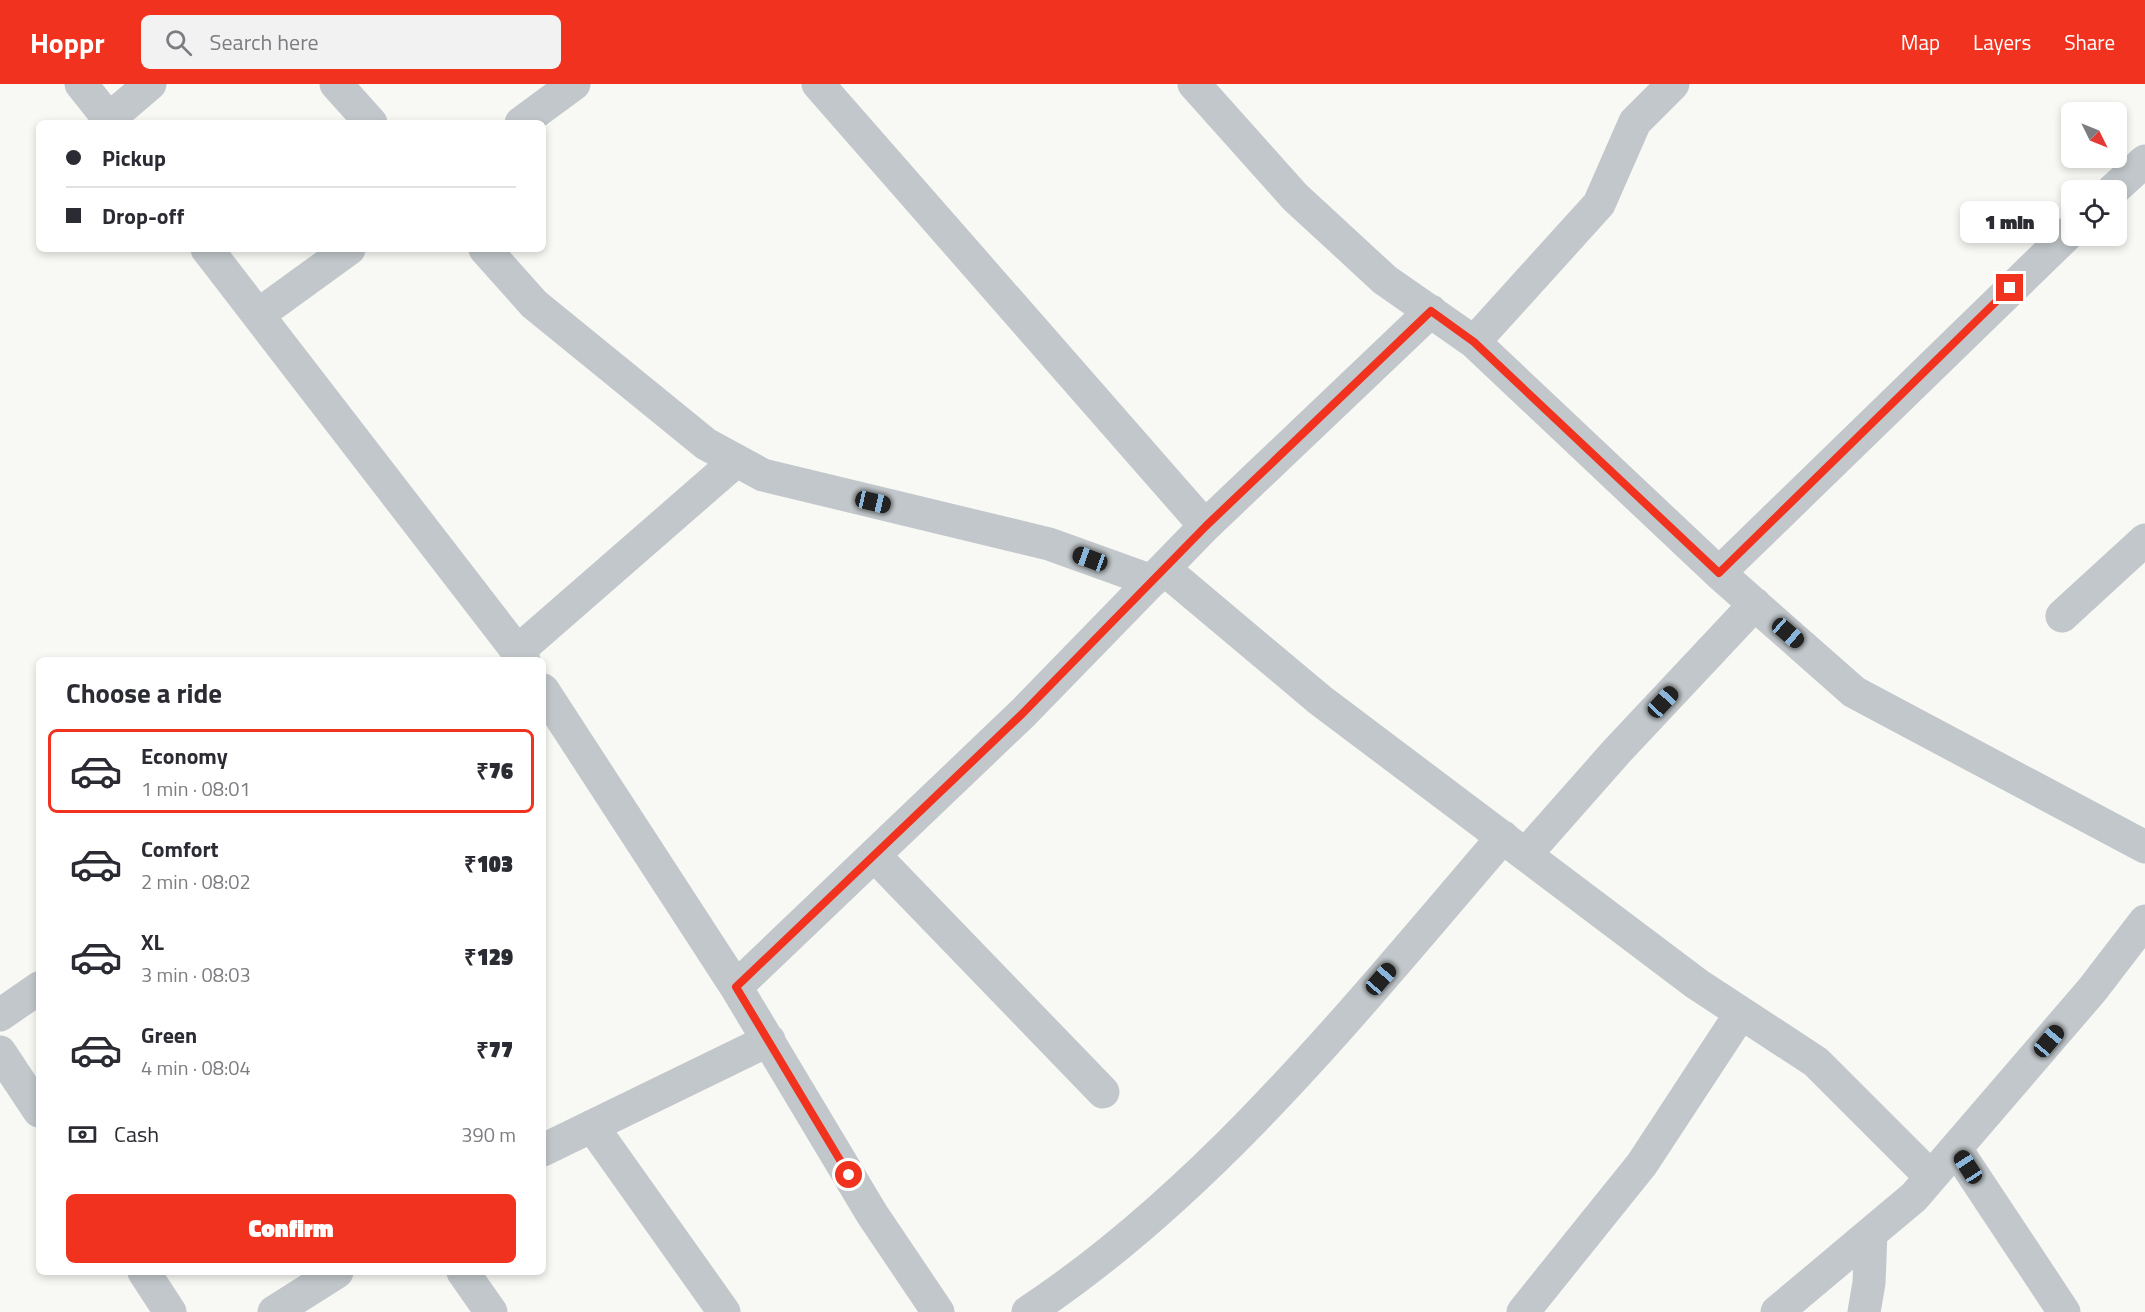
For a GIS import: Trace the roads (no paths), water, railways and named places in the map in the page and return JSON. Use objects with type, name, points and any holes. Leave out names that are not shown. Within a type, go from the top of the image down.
[{"type":"street","points":[[81,84],[110,120]]},
{"type":"street","points":[[112,120],[150,84]]},
{"type":"street","points":[[336,84],[368,120]]},
{"type":"street","points":[[525,120],[574,84]]},
{"type":"street","points":[[818,84],[1206,526]]},
{"type":"street","points":[[1208,89],[1295,197],[1385,280],[1474,342],[1719,573],[1854,692],[2145,847]]},
{"type":"street","points":[[1474,342],[1599,204],[1635,122],[1656,89]]},
{"type":"street","points":[[2125,180],[2145,161]]},
{"type":"street","points":[[1719,573],[2061,241]]},
{"type":"street","points":[[209,252],[521,656],[736,460]]},
{"type":"street","points":[[258,315],[345,252]]},
{"type":"street","points":[[488,252],[534,304],[706,444],[763,475],[1049,544],[1158,575],[1697,984],[1816,1062],[1931,1177]]},
{"type":"street","points":[[736,987],[1023,713],[1206,526],[1431,311]]},
{"type":"street","points":[[2062,616],[2145,540]]},
{"type":"street","points":[[1028,1312],[1157,1212],[1243,1128],[1514,846],[1617,752],[1755,604]]},
{"type":"street","points":[[546,695],[736,987],[872,1214],[938,1312]]},
{"type":"street","points":[[874,855],[1103,1092]]},
{"type":"street","points":[[1777,1312],[1914,1197],[2092,990],[2145,921]]},
{"type":"street","points":[[0,1015],[36,990]]},
{"type":"street","points":[[1523,1312],[1642,1164],[1741,1013]]},
{"type":"street","points":[[546,1149],[769,1041]]},
{"type":"street","points":[[0,1052],[36,1107]]},
{"type":"street","points":[[592,1126],[724,1312]]},
{"type":"street","points":[[1956,1149],[2064,1312]]},
{"type":"street","points":[[1864,1312],[1869,1283],[1871,1233]]},
{"type":"street","points":[[146,1275],[170,1312]]},
{"type":"street","points":[[274,1312],[332,1275]]},
{"type":"street","points":[[465,1275],[491,1312]]}]
